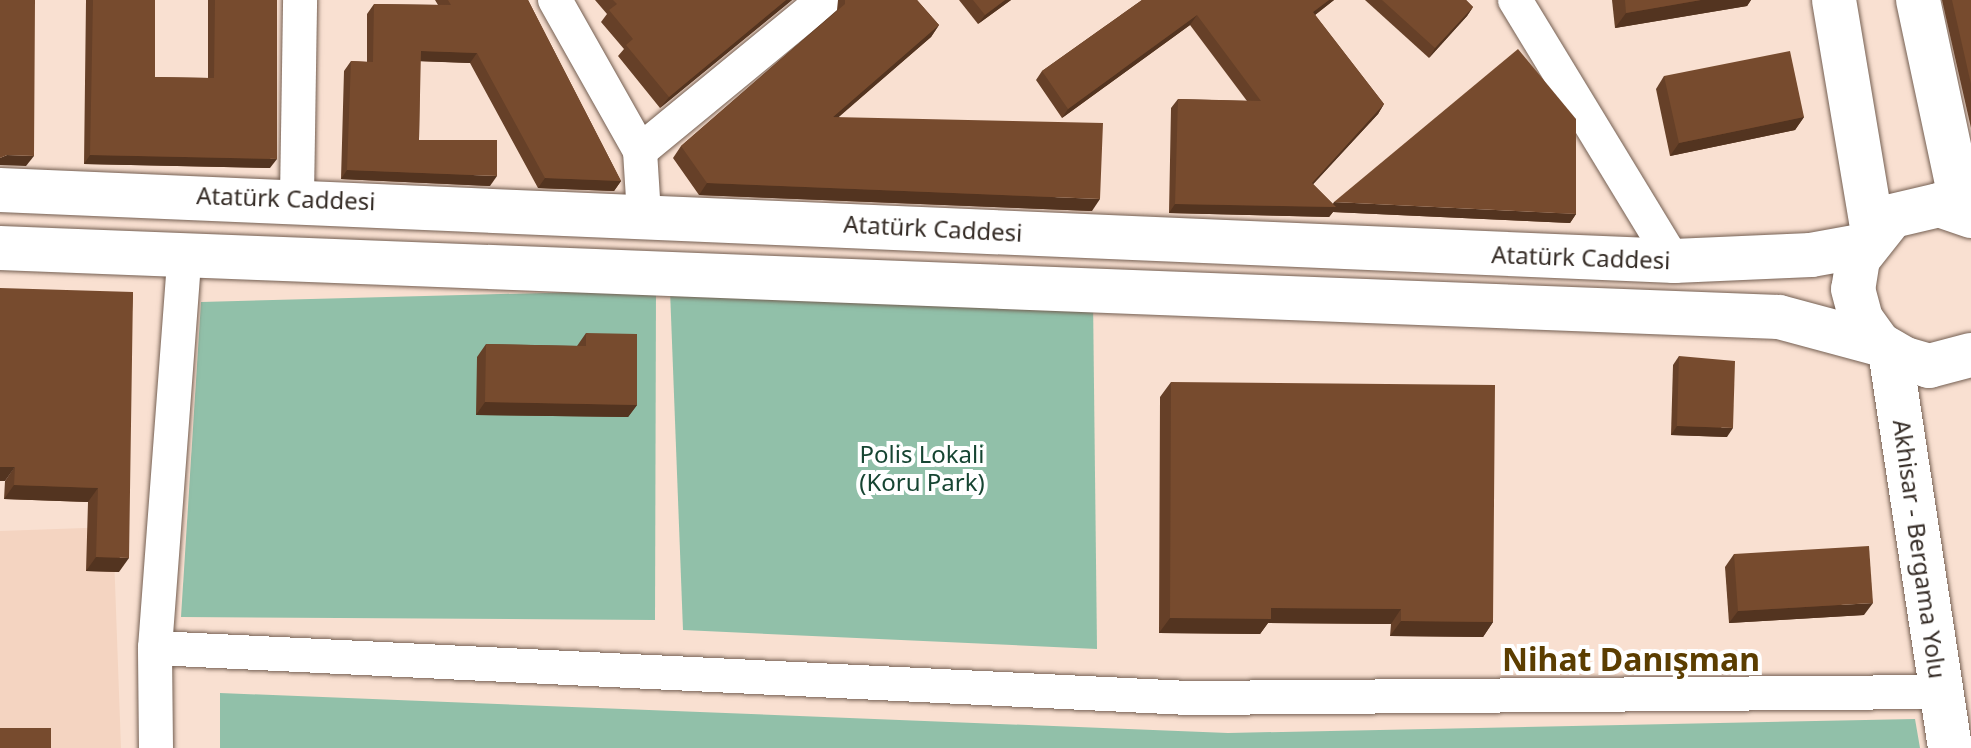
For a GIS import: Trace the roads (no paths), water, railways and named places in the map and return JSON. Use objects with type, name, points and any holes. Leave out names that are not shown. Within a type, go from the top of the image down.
[{"type":"main road","name":"Akhisar - Bergama Yolu","points":[[1834,0],[1870,238],[1853,289],[1861,319],[1884,347],[1950,748]]},
{"type":"main road","points":[[1870,238],[1915,207],[1967,213],[1918,0]]},
{"type":"main road","name":"Atatürk Caddesi","points":[[0,190],[297,197],[1674,261],[1811,255],[1870,238]]},
{"type":"main road","points":[[0,248],[185,252],[1779,317],[1884,347],[1929,366],[1971,355]]},
{"type":"street","points":[[297,197],[300,0]]},
{"type":"street","points":[[555,0],[640,151],[644,215]]},
{"type":"street","points":[[640,151],[824,0]]},
{"type":"street","points":[[1515,0],[1674,261]]},
{"type":"street","points":[[156,748],[155,648],[185,252]]},
{"type":"street","points":[[155,648],[1189,698],[1941,692]]},
{"type":"district","name":"Nihat Danışman","points":[[1631,659]]},
{"type":"park label","name":"Polis Lokali (Koru Park)","points":[[922,468]]}]
